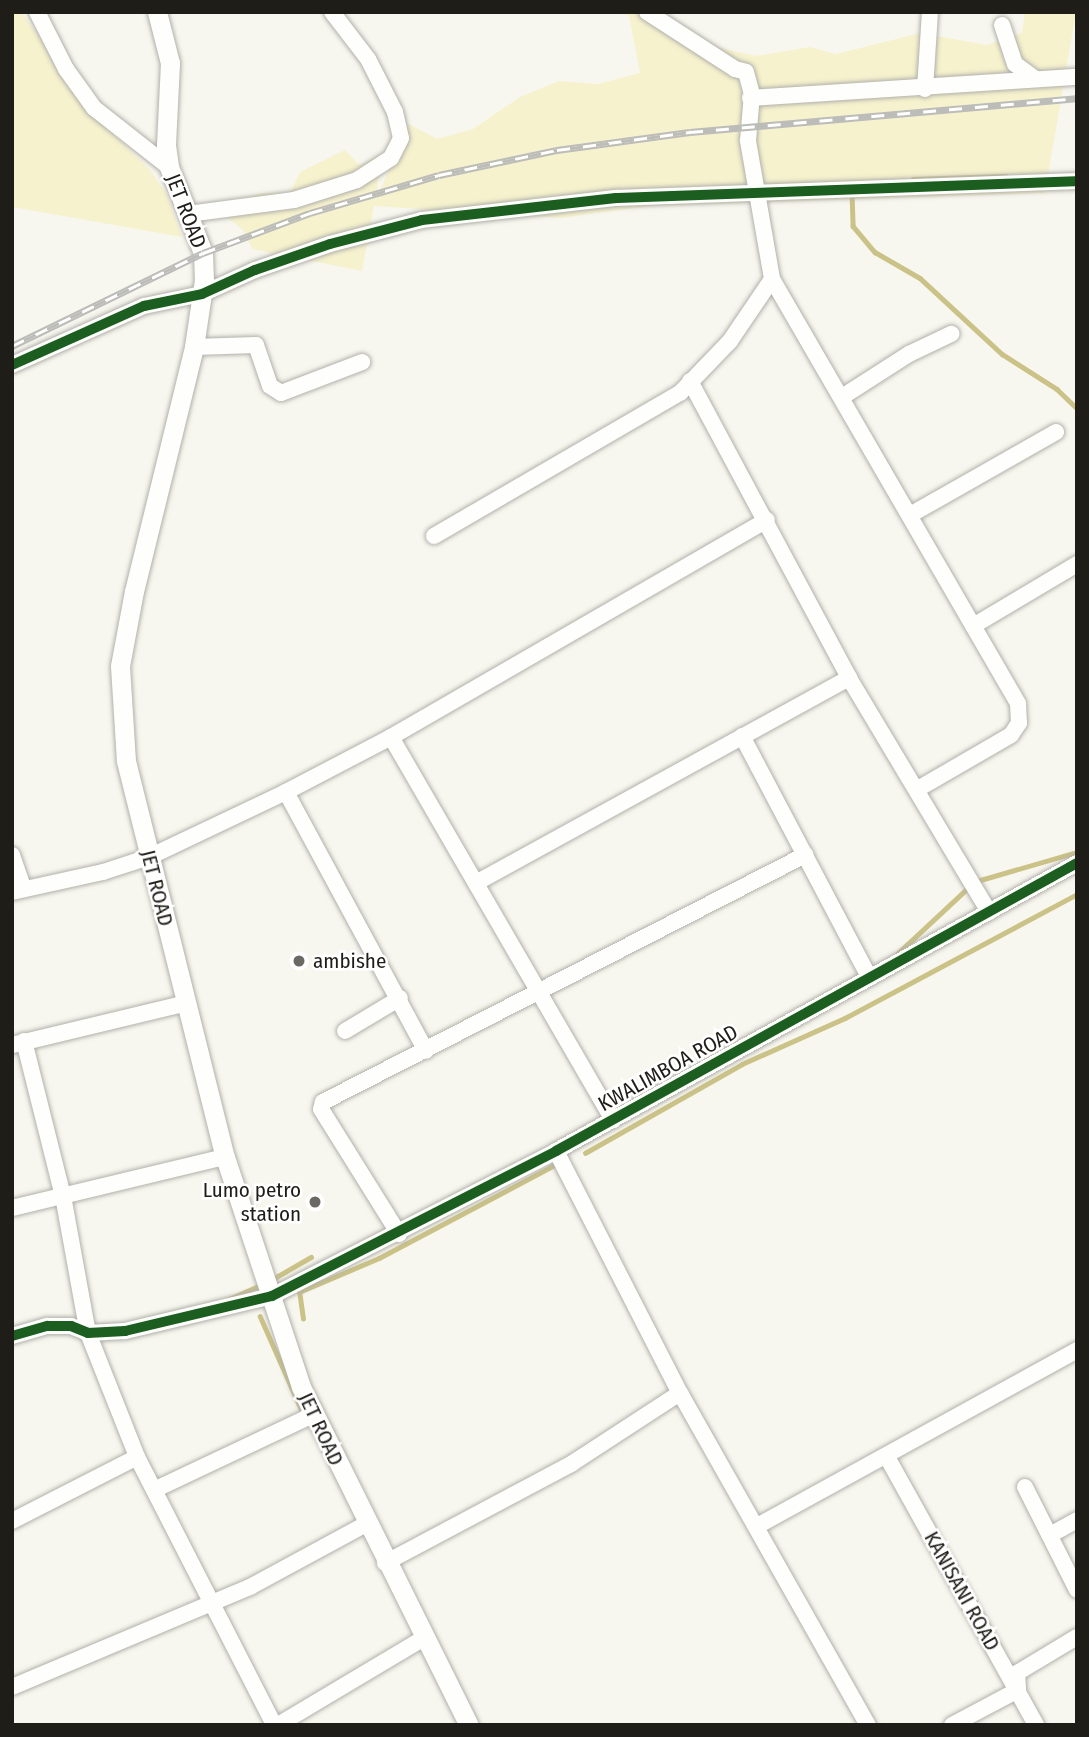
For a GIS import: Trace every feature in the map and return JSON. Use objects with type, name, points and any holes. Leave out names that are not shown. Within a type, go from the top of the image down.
[{"type":"main road","name":"JET ROAD","points":[[157,12],[170,63],[166,145],[169,167],[203,253],[202,294],[194,347],[134,591],[120,666],[126,761],[225,1157],[312,1410],[385,1563],[469,1725]]},
{"type":"street","points":[[37,12],[66,69],[94,108],[169,167]]},
{"type":"street","points":[[188,214],[294,200],[357,180],[391,158],[401,138],[395,112],[368,59],[332,12]]},
{"type":"street","points":[[648,12],[735,69],[746,72],[750,98],[748,141],[755,196],[772,279],[1018,704],[1019,723],[1011,735],[918,789]]},
{"type":"street","points":[[925,89],[930,12]]},
{"type":"street","points":[[1002,25],[1015,64],[1034,78]]},
{"type":"street","points":[[750,98],[925,89],[1077,76]]},
{"type":"street","points":[[12,365],[98,323],[182,295],[202,294],[254,270],[317,249],[422,220],[616,198],[755,196],[1077,181]]},
{"type":"street","points":[[434,536],[664,403],[730,341],[744,314],[772,279]]},
{"type":"street","points":[[842,397],[909,354],[951,334]]},
{"type":"street","points":[[194,347],[256,345],[270,386],[281,393],[362,362]]},
{"type":"street","points":[[690,381],[767,520],[849,678],[918,789],[989,912]]},
{"type":"street","points":[[910,515],[1056,432]]},
{"type":"street","points":[[12,855],[18,890],[103,872],[149,857],[286,792],[391,737],[767,520]]},
{"type":"street","points":[[974,626],[1077,564]]},
{"type":"street","points":[[476,883],[849,678]]},
{"type":"street","points":[[741,736],[869,977]]},
{"type":"street","points":[[391,737],[613,1120]]},
{"type":"street","points":[[286,792],[400,998],[426,1051]]},
{"type":"street","points":[[399,1234],[320,1107],[361,1081],[541,994],[805,855]]},
{"type":"street","name":"KWALIMBOA ROAD","points":[[12,1336],[48,1326],[71,1326],[88,1333],[125,1331],[272,1296],[399,1234],[556,1151],[1077,863]]},
{"type":"street","points":[[345,1031],[400,998]]},
{"type":"street","points":[[187,1003],[18,1043],[63,1196],[88,1333],[137,1457],[276,1725],[424,1638]]},
{"type":"street","points":[[556,1151],[680,1393],[759,1525],[868,1725]]},
{"type":"street","points":[[12,1208],[225,1157]]},
{"type":"street","points":[[759,1525],[887,1457],[1077,1350]]},
{"type":"street","points":[[385,1563],[571,1464],[680,1393]]},
{"type":"street","points":[[154,1490],[306,1418],[312,1410]]},
{"type":"street","points":[[12,1521],[137,1457]]},
{"type":"street","name":"KANISANI ROAD","points":[[887,1457],[1036,1725]]},
{"type":"street","points":[[1025,1487],[1077,1590]]},
{"type":"street","points":[[1050,1535],[1077,1520]]},
{"type":"street","points":[[12,1687],[213,1603],[366,1524]]},
{"type":"street","points":[[952,1725],[1018,1690],[1017,1673],[1077,1637]]},
{"type":"shaded area","points":[[12,12],[21,12],[109,130],[150,170],[167,195],[182,237],[12,207]]},
{"type":"shaded area","points":[[617,12],[646,12],[717,47],[756,56],[810,47],[836,54],[920,33],[987,45],[1022,33],[1025,12],[1076,12],[1045,193],[651,206],[560,218],[374,206],[362,271],[252,249],[243,230],[228,218],[230,205],[261,193],[290,193],[300,172],[345,150],[359,165],[382,154],[375,202],[409,124],[437,139],[473,129],[520,97],[559,81],[598,84],[640,73],[629,16]]},
{"type":"waterway","points":[[913,179],[1006,176]]},
{"type":"waterway","points":[[852,193],[853,226],[875,252],[920,278],[1002,354],[1057,389],[1077,408]]},
{"type":"waterway","points":[[977,881],[1077,852]]},
{"type":"waterway","points":[[897,954],[970,886]]},
{"type":"waterway","points":[[585,1153],[742,1064],[845,1018],[1077,894]]},
{"type":"waterway","points":[[303,1319],[299,1292],[379,1258],[555,1165]]},
{"type":"waterway","points":[[271,1280],[311,1257]]},
{"type":"waterway","points":[[229,1299],[263,1284]]},
{"type":"waterway","points":[[260,1316],[303,1413]]},
{"type":"railway","points":[[12,346],[203,253],[310,213],[439,175],[557,150],[690,132],[1077,98]]},
{"type":"cycle path","points":[[12,365],[144,306],[202,294],[255,270],[330,244],[422,220],[616,198],[1077,181]]},
{"type":"cycle path","points":[[12,1336],[48,1326],[71,1326],[88,1333],[125,1331],[272,1296],[556,1151],[1077,863]]},
{"type":"place","name":"ambishe","points":[[299,961]]},
{"type":"place","name":"Lumo petro station","points":[[315,1202]]}]
